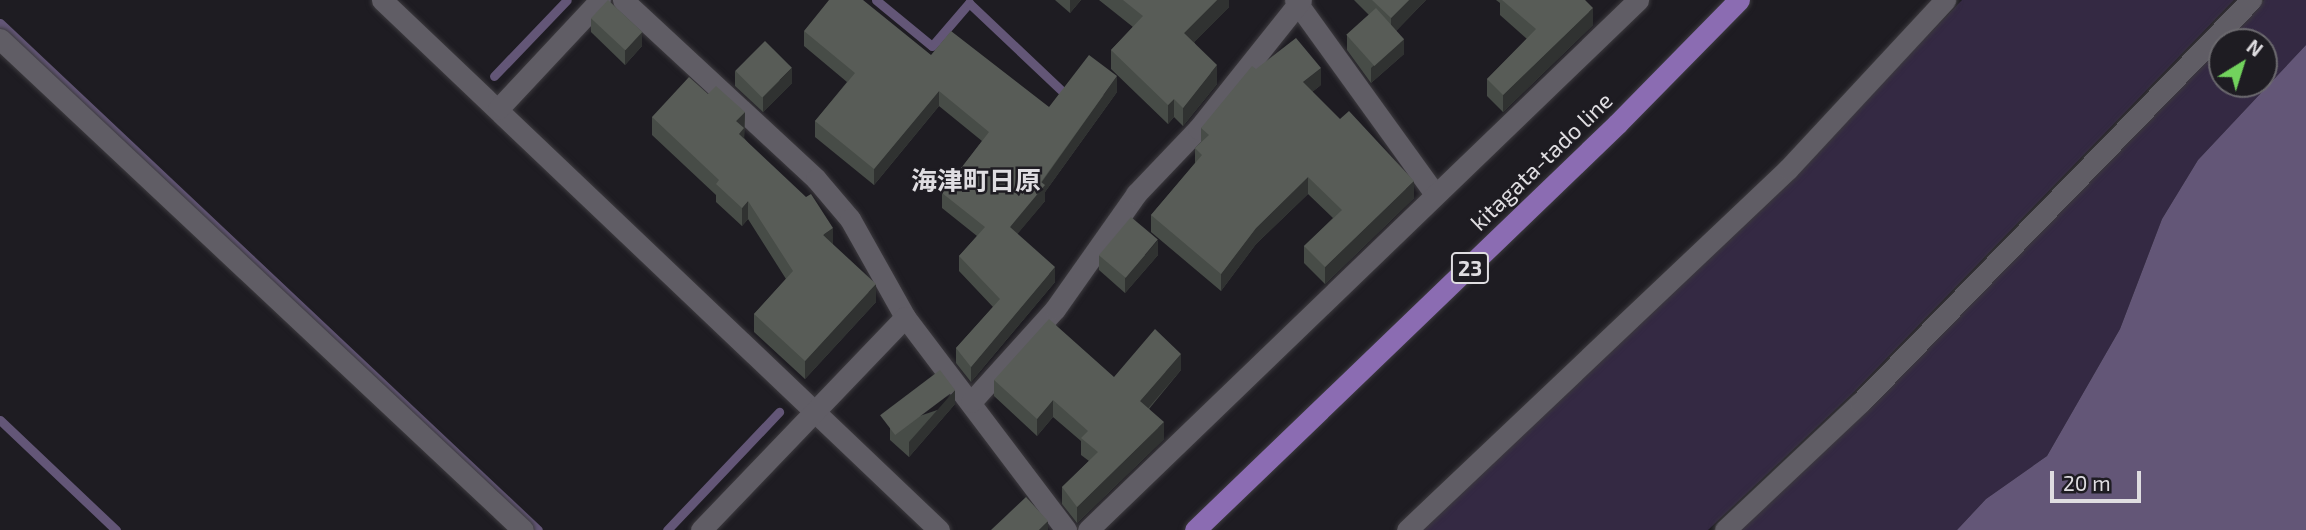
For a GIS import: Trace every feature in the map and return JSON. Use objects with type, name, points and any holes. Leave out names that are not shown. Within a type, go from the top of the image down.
[{"type":"main road","name":"kitagata-tado line","points":[[1195,530],[1617,124],[1739,0]]},
{"type":"street","points":[[382,0],[939,530]]},
{"type":"street","points":[[498,109],[600,0]]},
{"type":"street","points":[[623,0],[816,179],[850,219],[905,317],[1066,530]]},
{"type":"street","points":[[1088,530],[1638,0]]},
{"type":"street","points":[[1407,530],[1788,169],[1945,0]]},
{"type":"street","points":[[1725,530],[1860,403],[2251,0]]},
{"type":"street","points":[[971,402],[1055,309],[1136,194],[1198,129],[1297,1],[1435,194]]},
{"type":"street","points":[[0,39],[523,530]]},
{"type":"street","points":[[701,530],[817,413],[905,317]]},
{"type":"shaded area","points":[[1962,0],[2234,0],[1852,394],[1708,530],[1419,530],[1789,179]]},
{"type":"shaded area","points":[[2264,0],[2306,0],[2306,45],[2278,75],[2278,28],[2237,28]]},
{"type":"shaded area","points":[[2306,45],[2306,530],[1957,530],[1986,499],[2047,456],[2120,329],[2162,219],[2198,160],[2256,98],[2278,98],[2278,75]]},
{"type":"shaded area","points":[[2208,57],[2208,98],[2256,98],[2198,160],[2162,219],[2120,329],[2047,456],[1986,499],[1957,530],[1737,530]]},
{"type":"building","points":[[608,0],[642,32],[625,50],[591,18]]},
{"type":"building","points":[[829,0],[863,0],[931,55],[951,31],[1049,107],[1089,55],[1117,76],[1041,182],[1045,185],[1010,227],[1055,267],[971,367],[956,348],[1000,299],[959,256],[985,227],[942,193],[989,132],[939,91],[874,169],[815,121],[855,73],[804,31]]},
{"type":"building","points":[[1123,0],[1217,0],[1184,33],[1217,65],[1183,108],[1174,99],[1168,105],[1111,50],[1143,16]]},
{"type":"building","points":[[1372,0],[1409,0],[1391,18]]},
{"type":"building","points":[[1502,0],[1585,0],[1593,8],[1503,95],[1487,79],[1536,29]]},
{"type":"building","points":[[1376,8],[1404,39],[1374,66],[1346,35]]},
{"type":"building","points":[[1296,38],[1321,68],[1303,82],[1340,119],[1349,111],[1414,181],[1325,267],[1304,246],[1342,210],[1308,177],[1256,228],[1221,274],[1151,215],[1202,155],[1195,148],[1209,135],[1201,128],[1252,66],[1256,69]]},
{"type":"building","points":[[765,41],[792,68],[762,98],[735,71]]},
{"type":"building","points":[[689,77],[708,94],[716,86],[745,112],[736,121],[744,128],[739,134],[806,197],[811,194],[833,228],[823,235],[876,284],[805,361],[754,314],[793,271],[748,201],[742,208],[716,184],[719,180],[652,117]]},
{"type":"building","points":[[1131,217],[1158,239],[1126,278],[1099,255]]},
{"type":"building","points":[[1049,319],[1114,377],[1155,329],[1181,354],[1140,401],[1164,422],[1077,507],[1062,487],[1098,452],[1081,438],[1088,431],[1053,400],[1037,419],[994,380]]},
{"type":"building","points":[[940,370],[955,390],[895,435],[880,415]]},
{"type":"building","points":[[1026,497],[1048,521],[1039,530],[991,530]]},
{"type":"waterway","points":[[494,76],[567,0]]},
{"type":"waterway","points":[[876,0],[932,46],[969,3],[1062,91]]},
{"type":"waterway","points":[[0,23],[538,530]]},
{"type":"waterway","points":[[667,530],[779,412]]},
{"type":"waterway","points":[[0,420],[116,530]]},
{"type":"district","name":"海津町日原","points":[[976,180]]}]
